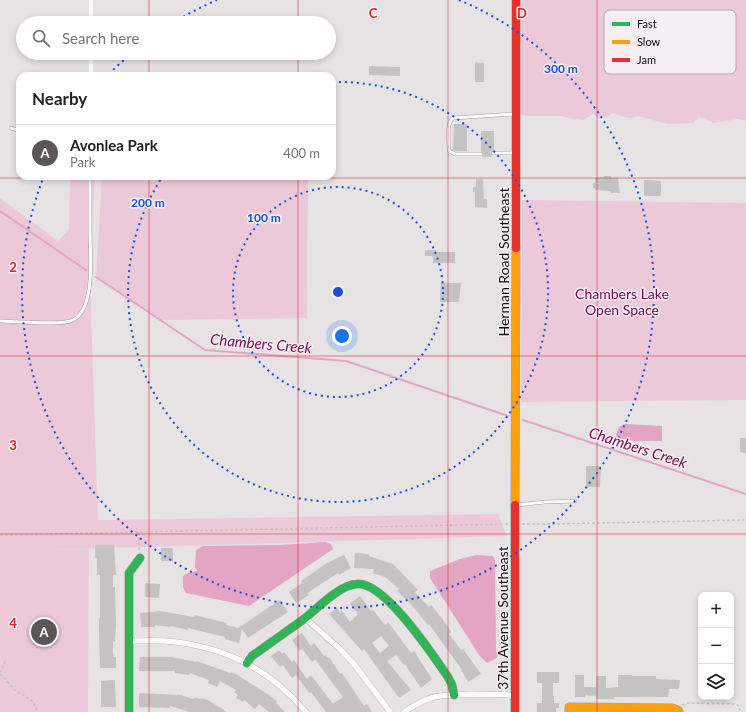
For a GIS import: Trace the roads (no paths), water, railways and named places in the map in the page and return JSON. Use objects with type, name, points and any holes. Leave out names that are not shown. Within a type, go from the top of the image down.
[{"type":"street","points":[[91,0],[91,16]]},
{"type":"street","name":"Herman Road Southeast","points":[[515,524],[516,0]]},
{"type":"street","points":[[91,60],[91,72]]},
{"type":"street","name":"37th Avenue Southeast","points":[[515,524],[515,712]]},
{"type":"street","points":[[129,712],[129,573],[140,558]]},
{"type":"street","points":[[247,663],[252,656],[305,618],[343,588],[357,583],[370,586],[386,600],[414,631],[448,677],[452,685],[454,696]]},
{"type":"street","points":[[305,618],[336,645],[354,664],[390,712]]},
{"type":"street","points":[[130,642],[175,642],[212,649],[247,663],[282,687],[306,712]]},
{"type":"street","points":[[404,712],[420,702],[434,698],[454,696],[515,695]]},
{"type":"street","points":[[569,709],[672,708],[679,711]]},
{"type":"lane","points":[[481,154],[455,154],[449,150],[449,126],[451,120],[453,118],[516,114]]},
{"type":"lane","points":[[11,128],[16,130]]},
{"type":"lane","points":[[493,154],[516,153]]},
{"type":"lane","points":[[0,321],[54,323],[72,321],[81,314],[86,302],[91,269],[90,180]]},
{"type":"lane","points":[[515,505],[576,501]]},
{"type":"waterway","name":"Chambers Creek","points":[[0,211],[86,270]]},
{"type":"waterway","name":"Chambers Creek","points":[[96,277],[205,350],[346,361],[508,416]]},
{"type":"waterway","name":"Chambers Creek","points":[[523,420],[746,494]]},
{"type":"place","name":"Avonlea Park","points":[[44,632]]},
{"type":"park label","name":"Chambers Lake Open Space","points":[[622,302]]}]
